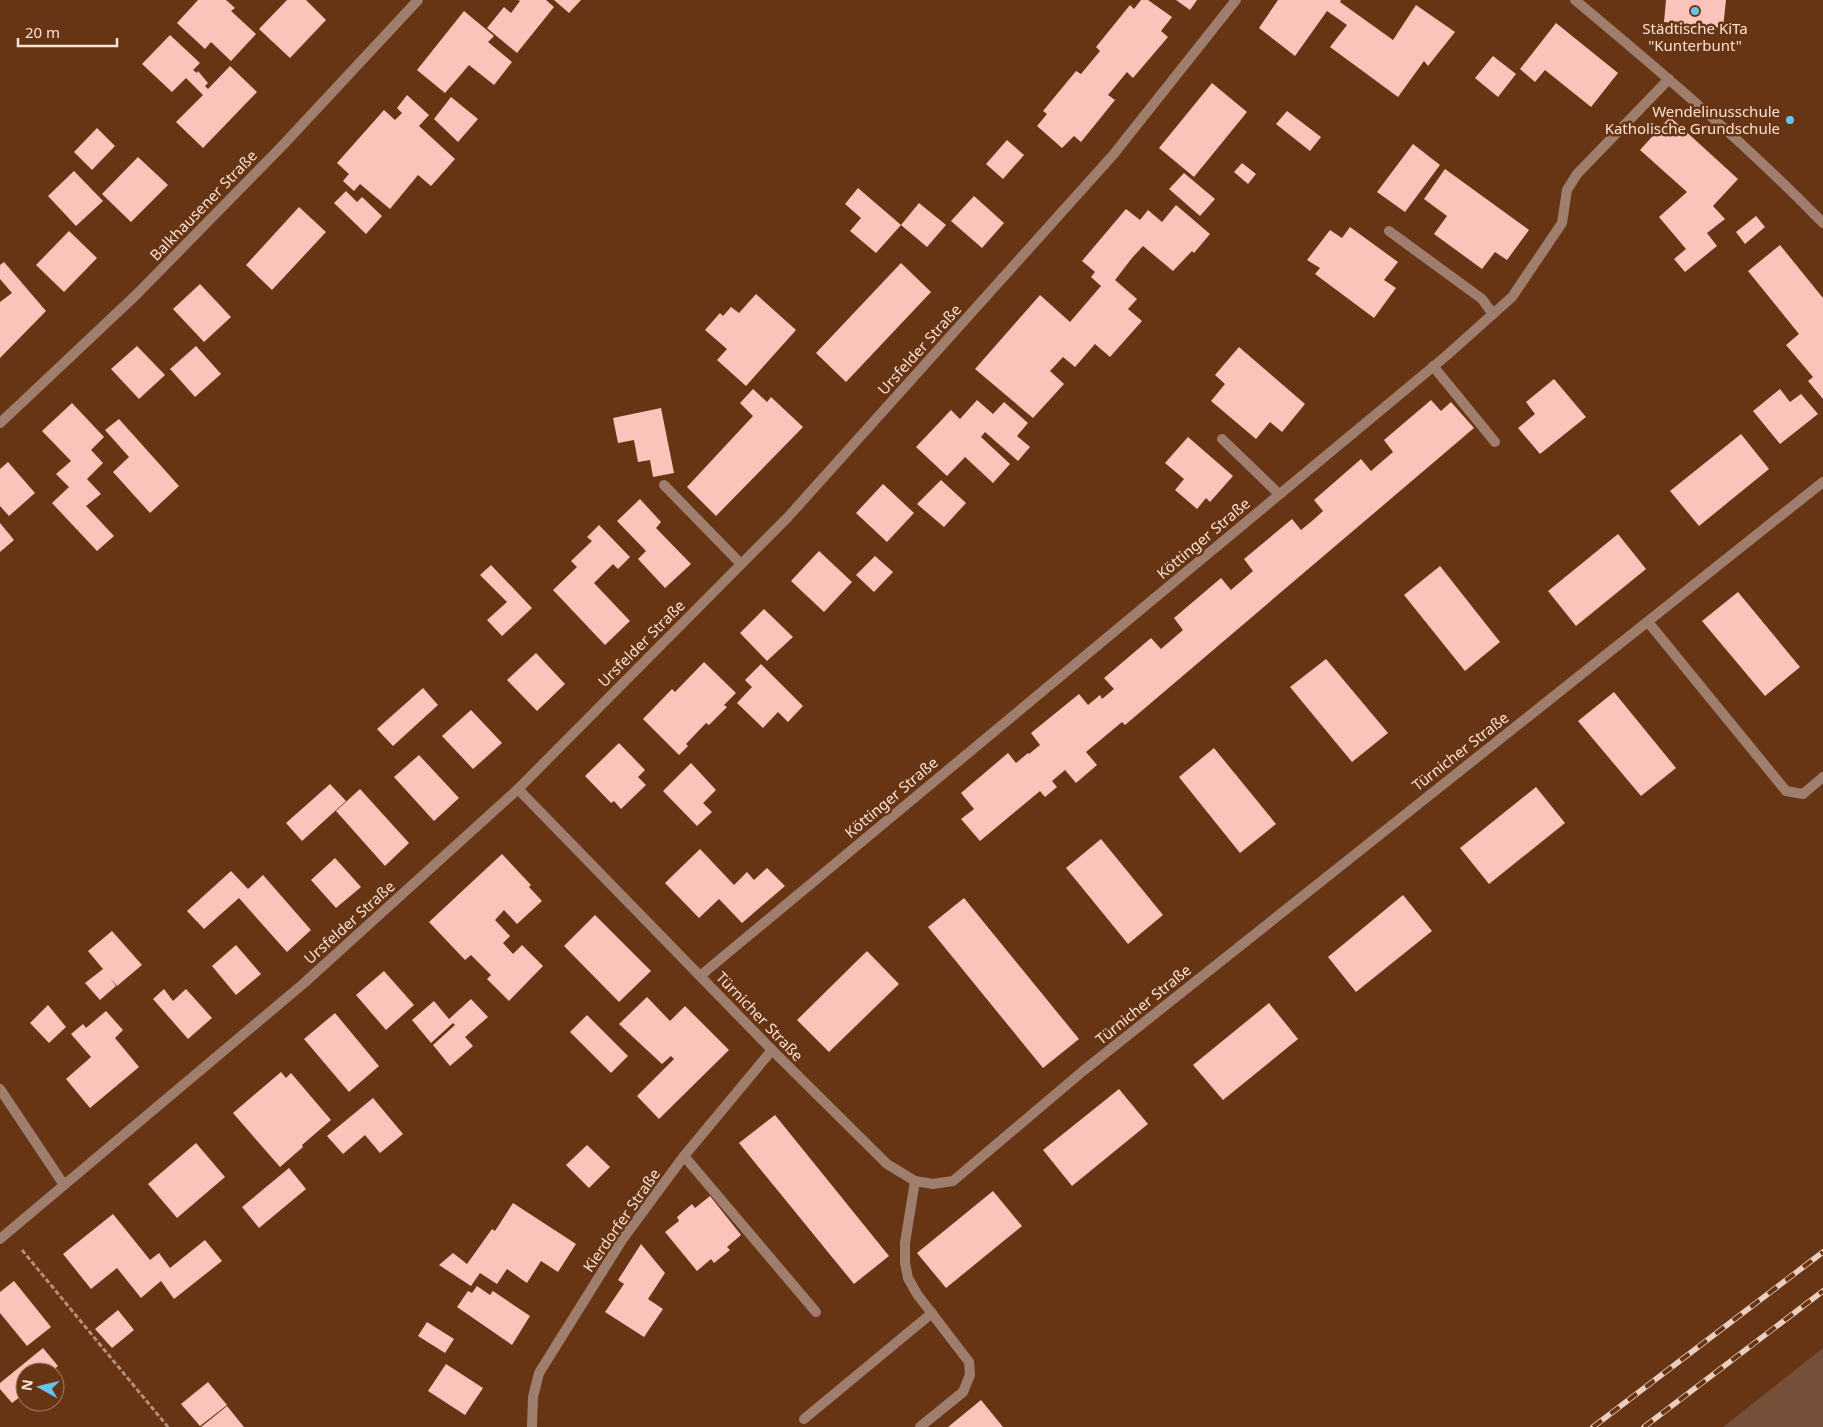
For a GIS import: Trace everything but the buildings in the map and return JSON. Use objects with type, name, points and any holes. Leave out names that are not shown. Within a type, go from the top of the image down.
[{"type":"street","name":"Balkhausener Straße","points":[[0,423],[136,295],[283,145],[418,0]]},
{"type":"street","name":"Ursfelder Straße","points":[[4,1236],[303,984],[518,789],[788,517],[1113,155],[1236,0]]},
{"type":"street","points":[[1575,0],[1669,79],[1790,189],[1823,223]]},
{"type":"street","name":"Köttinger Straße","points":[[700,976],[1433,366],[1512,297],[1562,223],[1567,190],[1577,174],[1669,79]]},
{"type":"street","points":[[1389,231],[1482,299],[1493,314]]},
{"type":"street","points":[[1433,366],[1495,442]]},
{"type":"street","points":[[1222,439],[1279,494]]},
{"type":"street","name":"Türnicher Straße","points":[[518,789],[772,1050],[887,1164],[915,1181],[933,1184],[953,1181],[1098,1059],[1823,482]]},
{"type":"street","points":[[664,485],[741,564]]},
{"type":"street","points":[[1648,622],[1786,791],[1803,794],[1823,777]]},
{"type":"street","name":"Kierdorfer Straße","points":[[532,1427],[533,1397],[540,1373],[622,1240],[684,1156],[772,1050]]},
{"type":"street","points":[[0,1089],[64,1185]]},
{"type":"street","points":[[684,1156],[816,1312]]},
{"type":"street","points":[[915,1181],[906,1230],[905,1263],[908,1278],[969,1362],[970,1375],[963,1392],[920,1427]]},
{"type":"street","points":[[804,1419],[932,1312]]},
{"type":"path","points":[[4,1236],[168,1427]]},
{"type":"shaded area","points":[[1823,1348],[1823,1427],[1723,1427]]},
{"type":"railway","points":[[1593,1427],[1823,1252]]},
{"type":"railway","points":[[1644,1427],[1823,1291]]},
{"type":"place","name":"Städtische KiTa \"Kunterbunt\"","points":[[1695,11]]},
{"type":"place","name":"Wendelinusschule Katholische Grundschule","points":[[1790,120]]}]
